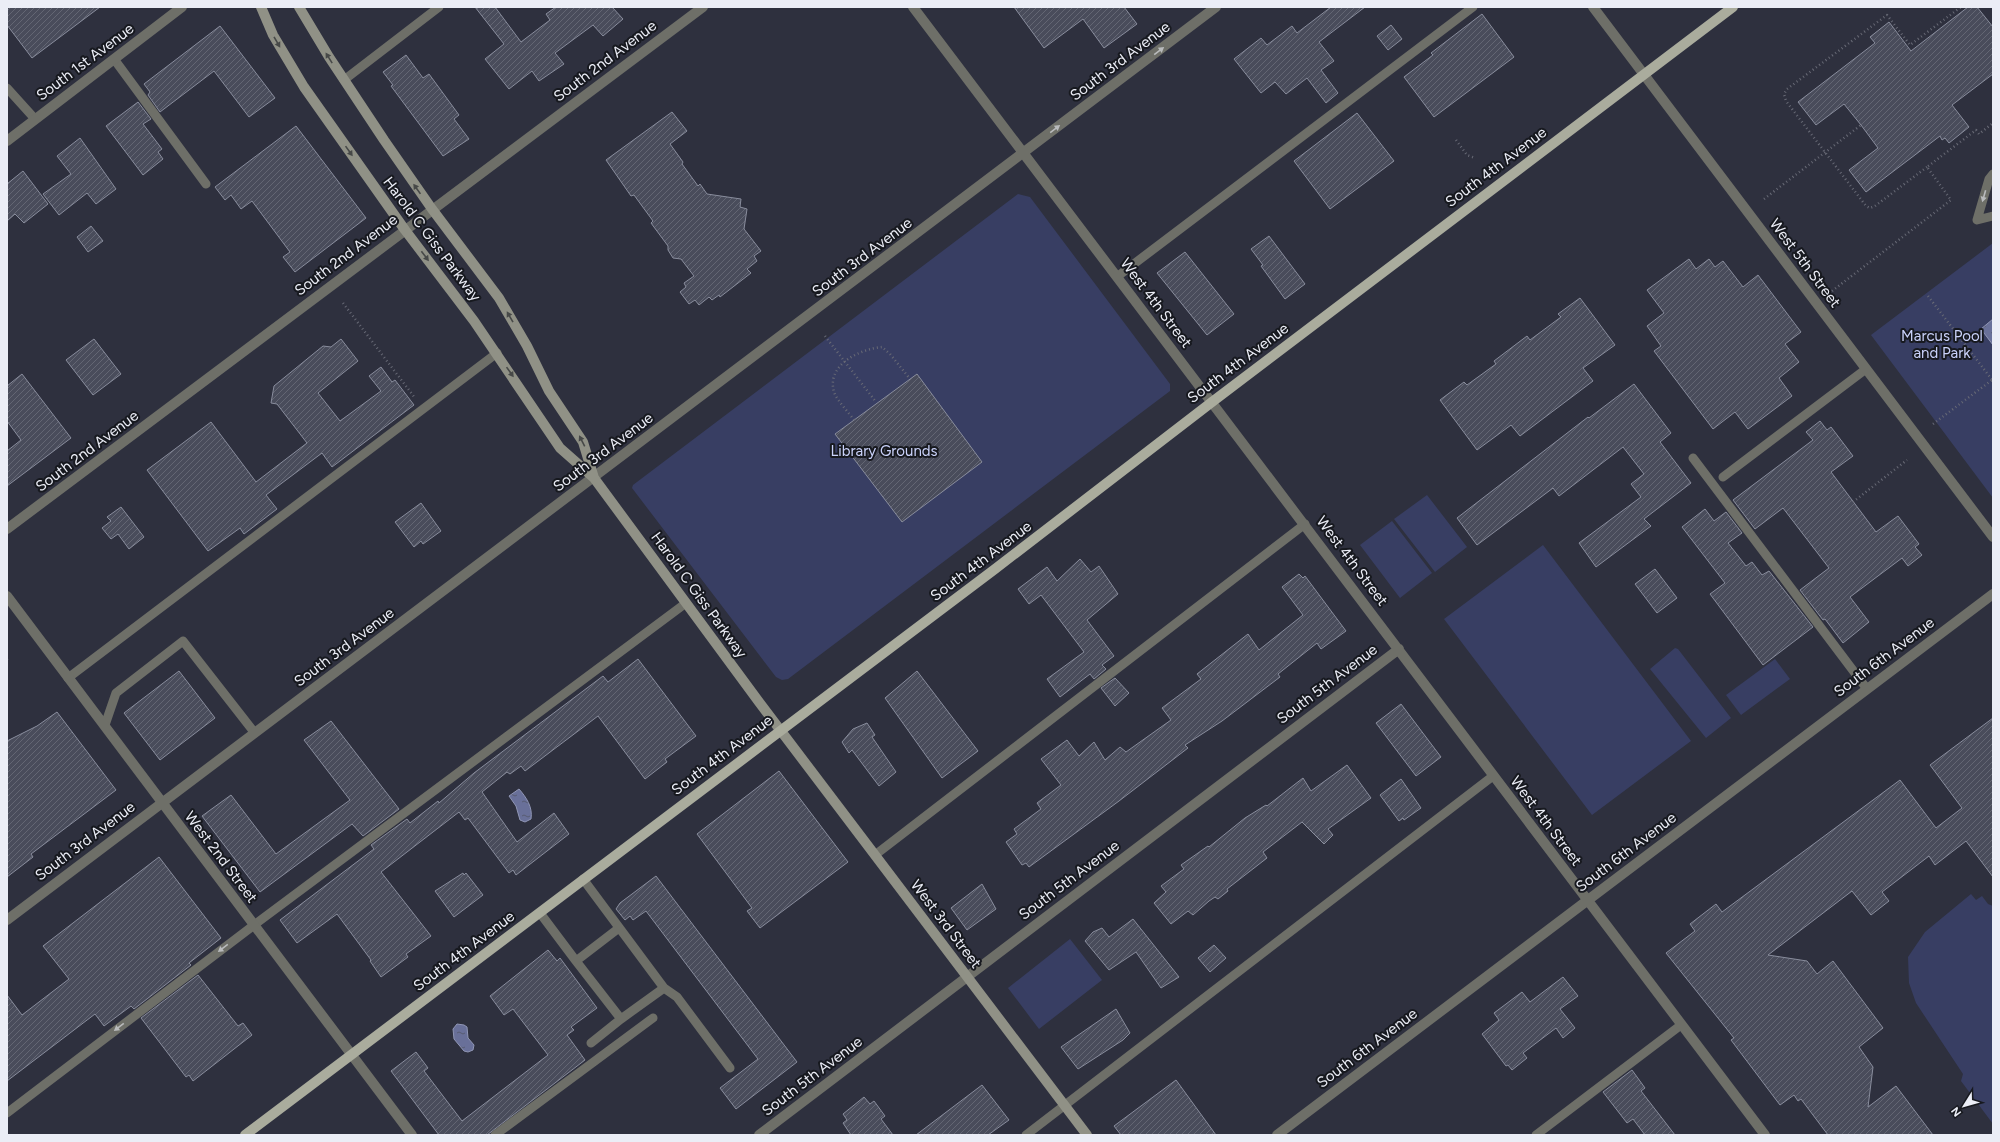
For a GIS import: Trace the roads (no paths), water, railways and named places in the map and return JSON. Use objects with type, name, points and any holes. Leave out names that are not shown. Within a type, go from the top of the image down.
[{"type":"main road","name":"Harold C Giss Parkway","points":[[261,7],[274,35],[304,87],[404,230],[497,353],[560,448],[594,478],[781,730]]},
{"type":"main road","name":"Harold C Giss Parkway","points":[[299,7],[344,80],[432,210],[499,298],[527,346],[549,392],[583,442],[594,478]]},
{"type":"main road","name":"South 4th Avenue","points":[[245,1135],[995,569],[1212,402],[1733,7]]},
{"type":"main road","name":"West 3rd Street","points":[[781,730],[1087,1135]]},
{"type":"street","name":"South 1st Avenue","points":[[7,140],[182,7]]},
{"type":"street","name":"South 2nd Avenue","points":[[7,529],[703,7]]},
{"type":"street","name":"West 4th Street","points":[[913,7],[1305,524],[1586,901],[1765,1135]]},
{"type":"street","name":"South 3rd Avenue","points":[[7,920],[161,802],[594,478],[1216,7]]},
{"type":"street","name":"West 5th Street","points":[[1593,7],[1993,537]]},
{"type":"street","name":"South 6th Avenue","points":[[1277,1135],[1993,594]]},
{"type":"street","name":"West 2nd Street","points":[[7,596],[412,1135]]},
{"type":"street","name":"South 5th Avenue","points":[[759,1135],[1398,649]]},
{"type":"lane","points":[[344,80],[439,7]]},
{"type":"lane","points":[[1118,276],[1473,7]]},
{"type":"lane","points":[[114,59],[206,184]]},
{"type":"lane","points":[[7,88],[36,119]]},
{"type":"lane","points":[[1993,174],[1989,179],[1977,220],[1993,216]]},
{"type":"lane","points":[[68,678],[497,353]]},
{"type":"lane","points":[[1723,477],[1866,369]]},
{"type":"lane","points":[[1693,458],[1867,689]]},
{"type":"lane","points":[[875,855],[1305,524]]},
{"type":"lane","points":[[7,1113],[254,925],[686,603]]},
{"type":"lane","points":[[105,725],[116,693],[183,641],[254,732]]},
{"type":"lane","points":[[1026,1135],[1493,776]]},
{"type":"lane","points":[[583,879],[664,988],[677,997],[730,1068]]},
{"type":"lane","points":[[540,913],[621,1019]]},
{"type":"lane","points":[[576,961],[619,928]]},
{"type":"lane","points":[[591,1043],[664,988]]},
{"type":"lane","points":[[495,1135],[653,1018]]},
{"type":"lane","points":[[1536,1135],[1681,1025]]},
{"type":"water","points":[[1993,319],[1993,345],[1981,329]]},
{"type":"water","points":[[519,789],[531,810],[531,819],[525,822],[520,820],[516,806],[509,796]]},
{"type":"water","points":[[457,1024],[467,1027],[468,1038],[474,1045],[473,1050],[468,1052],[464,1051],[454,1039],[453,1029]]},
{"type":"park label","name":"Marcus Pool and Park","points":[[1942,344]]},
{"type":"park label","name":"Library Grounds","points":[[884,451]]}]
